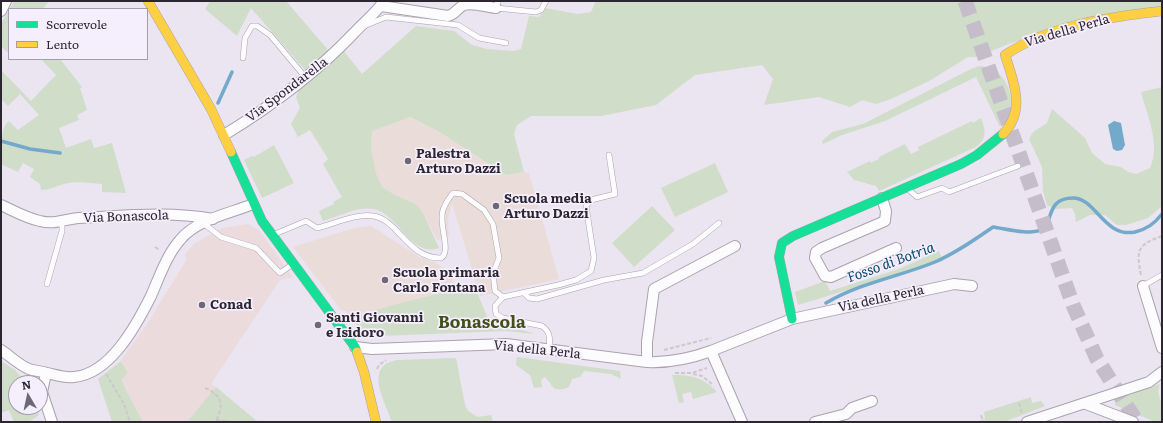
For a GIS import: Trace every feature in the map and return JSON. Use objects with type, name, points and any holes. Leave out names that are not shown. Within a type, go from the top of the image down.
[{"type":"street","points":[[1,11],[6,1]]},
{"type":"street","points":[[148,1],[193,77],[224,135],[253,204],[272,236],[294,263],[354,347],[364,372],[376,422]]},
{"type":"street","name":"Via Spondarella","points":[[224,135],[258,114],[307,78],[331,57],[382,3],[448,16],[453,15],[464,6],[497,5]]},
{"type":"street","name":"Via della Perla","points":[[792,319],[779,257],[782,243],[793,236],[976,156],[997,140],[1007,130],[1016,115],[1017,104],[1015,86],[1005,55],[1014,47],[1033,39],[1087,24],[1135,13],[1162,11]]},
{"type":"street","points":[[882,198],[886,211],[885,221],[822,248],[816,252],[815,258],[825,276],[830,277],[896,248]]},
{"type":"street","name":"Via Bonascola","points":[[1,205],[41,222],[62,222],[77,218],[185,214],[213,218],[253,204]]},
{"type":"street","points":[[1,350],[29,369],[59,377],[74,377],[90,372],[107,360],[131,333],[143,313],[171,253],[177,244],[190,231],[213,218]]},
{"type":"street","points":[[647,358],[654,289],[735,246]]},
{"type":"street","name":"Via della Perla","points":[[354,347],[380,348],[506,344],[647,358],[666,362],[688,359],[792,319],[954,284],[972,286]]},
{"type":"street","points":[[1143,286],[1162,348]]},
{"type":"street","points":[[711,351],[742,422]]},
{"type":"street","points":[[1027,422],[1053,412],[1086,404],[1149,382],[1162,372]]},
{"type":"street","points":[[46,373],[42,392],[52,422]]},
{"type":"street","points":[[815,422],[846,414],[852,408],[872,401]]},
{"type":"street","points":[[1086,404],[1133,422]]},
{"type":"lane","points":[[497,5],[536,12],[541,10],[546,1]]},
{"type":"lane","points":[[361,26],[366,26],[386,17],[444,23],[458,25],[479,38],[506,43]]},
{"type":"lane","points":[[243,58],[245,38],[252,26],[257,26],[270,35],[307,78]]},
{"type":"lane","points":[[549,349],[550,336],[546,329],[542,326],[503,318],[496,314],[495,306],[503,297],[576,280],[590,271],[594,258],[586,206],[591,200],[615,194],[609,155]]},
{"type":"lane","points":[[906,187],[918,197],[942,188],[949,192],[1018,166]]},
{"type":"lane","points":[[272,236],[306,221],[317,228],[358,217],[375,216],[384,220],[415,251],[442,258],[447,252],[442,210],[447,200],[453,193],[462,194],[484,210],[493,224],[500,258],[493,273],[495,291],[503,297]]},
{"type":"lane","points":[[47,284],[62,231],[62,222]]},
{"type":"lane","points":[[203,223],[221,236],[256,248],[280,273],[294,263]]},
{"type":"lane","points":[[524,293],[529,298],[537,299],[604,280],[643,273],[693,244],[719,223]]},
{"type":"lane","points":[[1143,286],[1162,275]]},
{"type":"path","points":[[1143,286],[1137,257],[1139,249],[1147,242],[1162,236]]},
{"type":"path","points":[[158,256],[163,245]]},
{"type":"path","points":[[155,247],[160,250]]},
{"type":"path","points":[[647,358],[721,336],[725,344]]},
{"type":"path","points":[[375,373],[379,365],[391,358]]},
{"type":"path","points":[[101,365],[124,404],[130,422]]},
{"type":"path","points":[[692,373],[702,376],[714,386]]},
{"type":"path","points":[[205,388],[214,392],[220,399],[221,409],[215,421],[230,422]]},
{"type":"path","points":[[981,415],[983,422]]},
{"type":"shaded area","name":"Scuola media Arturo Dazzi","points":[[409,117],[438,131],[506,175],[524,172],[529,173],[559,279],[480,296],[452,203],[448,220],[449,237],[437,240],[423,213],[416,204],[395,195],[382,187],[376,173],[371,148],[371,131]]},
{"type":"shaded area","points":[[248,224],[259,230],[293,277],[280,280],[211,384],[216,387],[214,392],[187,422],[143,422],[121,380],[128,373],[121,360],[147,324],[187,259],[185,254],[195,243],[222,228]]},
{"type":"shaded area","name":"Scuola primaria Carlo Fontana","points":[[371,226],[421,258],[435,262],[447,271],[458,289],[350,318],[345,311],[341,310],[293,247],[354,228]]},
{"type":"green space","points":[[14,1],[49,1],[44,8],[10,8]]},
{"type":"green space","points":[[210,1],[286,1],[329,51],[306,71],[251,8],[237,36],[205,9]]},
{"type":"green space","points":[[596,1],[1162,1],[1162,6],[1011,43],[977,57],[968,57],[929,81],[891,99],[876,104],[862,100],[850,107],[819,97],[764,105],[773,79],[762,65],[695,75],[656,105],[601,116],[531,116],[517,125],[514,134],[524,172],[506,175],[438,131],[410,117],[372,131],[371,148],[376,173],[382,187],[395,195],[416,204],[423,213],[439,248],[429,249],[420,247],[412,241],[391,219],[374,209],[368,208],[355,210],[323,221],[319,211],[334,204],[333,202],[342,197],[323,164],[328,159],[310,130],[298,137],[291,124],[300,108],[296,97],[300,87],[343,50],[362,74],[416,26],[454,31],[472,45],[487,49],[513,51],[521,49],[529,16],[539,17],[545,8],[578,14],[591,12]]},
{"type":"green space","points":[[8,12],[8,52],[1,46],[1,24]]},
{"type":"green space","points":[[42,60],[61,60],[82,87],[80,88],[87,110],[77,115],[79,120],[59,128],[66,148],[91,139],[94,148],[112,143],[126,193],[102,192],[102,184],[81,182],[72,182],[41,190],[40,184],[30,177],[34,169],[23,163],[18,172],[1,164],[2,140],[6,124],[9,121],[18,130],[39,115],[20,94],[8,106],[1,99],[1,70],[31,101],[56,75]]},
{"type":"green space","points":[[979,66],[989,68],[998,73],[1005,81],[1009,90],[1011,100],[1010,110],[1007,119],[1000,127],[976,77],[885,121],[842,135],[823,144],[822,141],[832,132],[863,124]]},
{"type":"green space","points":[[1162,87],[1162,206],[1148,218],[1126,225],[1117,225],[1105,215],[1090,215],[1076,222],[1075,214],[1072,208],[1055,209],[1047,205],[1043,191],[1042,167],[1029,139],[1033,132],[1047,123],[1052,109],[1085,138],[1092,153],[1105,164],[1121,167],[1128,172],[1136,174],[1150,168],[1154,150],[1152,130],[1141,92]]},
{"type":"green space","points":[[981,118],[985,131],[984,137],[980,144],[976,147],[879,191],[876,186],[854,180],[847,172],[870,161],[871,163],[879,159],[879,157],[905,144],[911,154],[919,150],[918,147]]},
{"type":"green space","points":[[274,145],[294,183],[262,198],[244,160],[252,156],[254,157]]},
{"type":"green space","points":[[715,163],[728,192],[675,217],[661,188]]},
{"type":"green space","points":[[652,206],[675,230],[634,267],[612,243]]},
{"type":"green space","points":[[939,251],[943,261],[798,305],[795,292],[825,281],[830,291],[899,269]]},
{"type":"green space","points":[[474,285],[488,319],[535,334],[505,331],[380,336],[360,330],[351,318],[393,305]]},
{"type":"green space","points":[[517,357],[620,371],[621,379],[611,374],[584,371],[580,377],[572,379],[569,387],[560,390],[557,389],[553,387],[545,377],[541,380],[542,387],[534,388],[530,375],[516,365]]},
{"type":"green space","points":[[456,358],[465,405],[468,411],[478,417],[491,415],[493,422],[392,422],[379,385],[381,369],[387,364],[397,360]]},
{"type":"green space","points":[[1,361],[15,370],[19,375],[8,375],[8,410],[1,413]]},
{"type":"green space","points":[[121,361],[128,373],[121,380],[143,422],[112,422],[98,379]]},
{"type":"green space","points":[[672,375],[691,376],[702,380],[717,392],[693,399],[691,392],[682,394],[684,402],[679,403]]},
{"type":"green space","points":[[1160,384],[1159,397],[1162,404],[1162,422],[1155,422],[1115,405],[1116,399]]},
{"type":"green space","points":[[216,387],[258,422],[187,422]]},
{"type":"green space","points":[[1031,397],[1032,403],[1041,401],[1045,406],[1004,422],[974,422],[985,419],[984,412]]},
{"type":"green space","points":[[11,415],[39,415],[29,422],[14,422]]},
{"type":"water","points":[[1114,121],[1121,123],[1125,145],[1122,150],[1117,151],[1113,149],[1108,125]]},
{"type":"waterway","points":[[218,103],[232,72]]},
{"type":"waterway","points":[[1,141],[30,149],[60,153]]},
{"type":"waterway","name":"Fosso di Botria","points":[[826,303],[852,290],[935,262],[958,250],[993,227],[1024,232],[1041,230],[1048,222],[1054,207],[1058,202],[1064,199],[1073,198],[1081,200],[1088,204],[1108,224],[1115,229],[1124,232],[1135,232],[1147,228],[1162,214]]},
{"type":"tunnel","points":[[965,1],[1073,305],[1097,359],[1137,422]]},
{"type":"traffic: fast","points":[[792,319],[779,257],[782,243],[793,236],[961,164],[977,155],[1003,134]]},
{"type":"traffic: fast","points":[[231,152],[262,221],[355,347],[357,352]]},
{"type":"traffic: slow","points":[[148,1],[211,109],[231,152]]},
{"type":"traffic: slow","points":[[1003,134],[1010,125],[1016,106],[1016,96],[1012,76],[1005,55],[1041,36],[1060,29],[1121,16],[1162,11]]},
{"type":"traffic: slow","points":[[357,352],[364,372],[376,422]]},
{"type":"place","name":"Palestra Arturo Dazzi","points":[[408,161]]},
{"type":"place","name":"Scuola media Arturo Dazzi","points":[[496,206]]},
{"type":"place","name":"Scuola primaria Carlo Fontana","points":[[385,280]]},
{"type":"place","name":"Conad","points":[[202,305]]},
{"type":"place","name":"Santi Giovanni e Isidoro","points":[[318,325]]},
{"type":"district","name":"Bonascola","points":[[482,323]]}]
